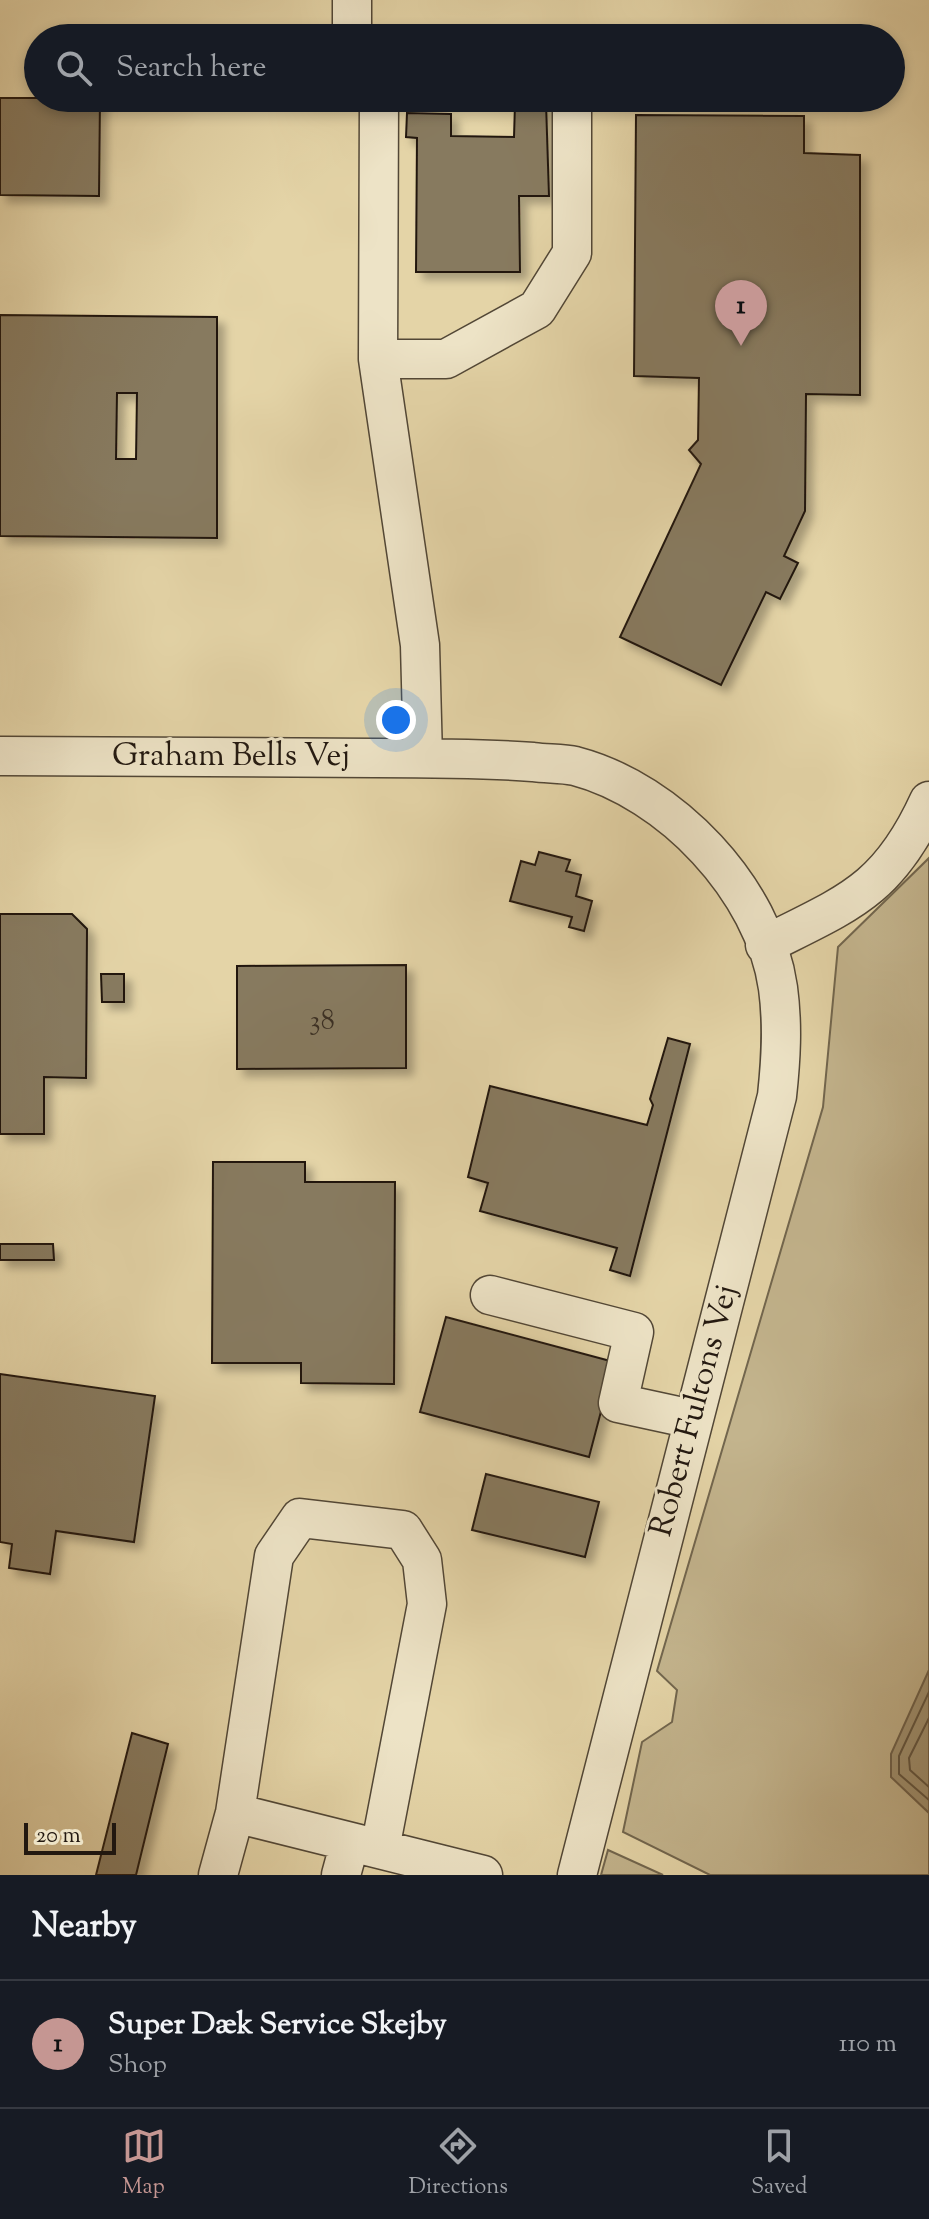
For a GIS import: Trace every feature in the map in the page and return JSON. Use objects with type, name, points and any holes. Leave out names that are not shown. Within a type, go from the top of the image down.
[{"type":"street","points":[[352,0],[352,24]]},
{"type":"street","points":[[379,112],[378,359],[420,645],[423,758]]},
{"type":"street","points":[[378,359],[446,359],[537,309],[572,253],[572,112]]},
{"type":"street","name":"Graham Bells Vej","points":[[0,756],[423,758],[575,766],[635,790],[681,823],[713,855],[742,896],[765,945]]},
{"type":"street","points":[[765,945],[849,904],[871,885],[899,856],[929,801]]},
{"type":"street","name":"Robert Fultons Vej","points":[[577,1875],[777,1096],[783,1041],[777,985],[765,945]]},
{"type":"street","points":[[490,1295],[634,1332],[618,1403],[692,1419]]},
{"type":"street","points":[[218,1875],[235,1813],[274,1556],[300,1518],[403,1530],[422,1560],[427,1604],[357,1855]]},
{"type":"street","points":[[235,1813],[357,1855],[483,1875]]},
{"type":"shaded area","points":[[929,858],[929,1875],[710,1875],[623,1832],[642,1742],[672,1722],[677,1690],[657,1671],[823,1107],[838,947]]},
{"type":"shaded area","points":[[608,1850],[663,1875],[601,1875]]},
{"type":"water","points":[[929,1670],[929,1813],[891,1777],[891,1754]]},
{"type":"building","points":[[0,98],[24,98],[24,112],[100,112],[99,196],[0,195]]},
{"type":"building","points":[[515,112],[546,112],[549,196],[519,196],[520,272],[416,272],[417,138],[406,137],[407,113],[451,114],[451,136],[514,137]]},
{"type":"building","points":[[636,115],[804,116],[804,153],[860,155],[860,395],[806,394],[805,511],[784,556],[798,563],[780,599],[766,592],[721,685],[620,637],[701,464],[689,450],[698,440],[699,378],[634,376]]},
{"type":"building","points":[[0,315],[217,317],[217,538],[0,536]],"holes":[[[117,393],[137,393],[136,459],[116,459]]]},
{"type":"building","points":[[539,852],[570,860],[566,871],[581,875],[576,896],[592,901],[584,931],[569,927],[572,917],[510,901],[521,861],[535,865]]},
{"type":"building","points":[[0,914],[72,914],[87,929],[86,1078],[44,1077],[44,1134],[0,1134]]},
{"type":"building","points":[[406,965],[406,1068],[237,1069],[237,966]]},
{"type":"building","points":[[101,974],[124,974],[124,1002],[102,1002]]},
{"type":"building","points":[[668,1038],[690,1044],[630,1276],[610,1270],[617,1248],[480,1211],[488,1183],[468,1177],[490,1086],[647,1125],[653,1105],[650,1099]]},
{"type":"building","points":[[213,1162],[305,1162],[305,1182],[395,1182],[394,1384],[301,1383],[301,1363],[212,1363]]},
{"type":"building","points":[[0,1244],[53,1244],[54,1260],[0,1260]]},
{"type":"building","points":[[446,1317],[614,1362],[589,1457],[420,1412]]},
{"type":"building","points":[[0,1374],[155,1396],[134,1542],[56,1531],[50,1574],[9,1568],[12,1544],[0,1542]]},
{"type":"building","points":[[486,1474],[599,1502],[585,1557],[472,1530]]},
{"type":"building","points":[[132,1733],[168,1744],[136,1875],[96,1875]]},
{"type":"place","name":"Super Dæk Service Skejby","points":[[741,346]]}]
